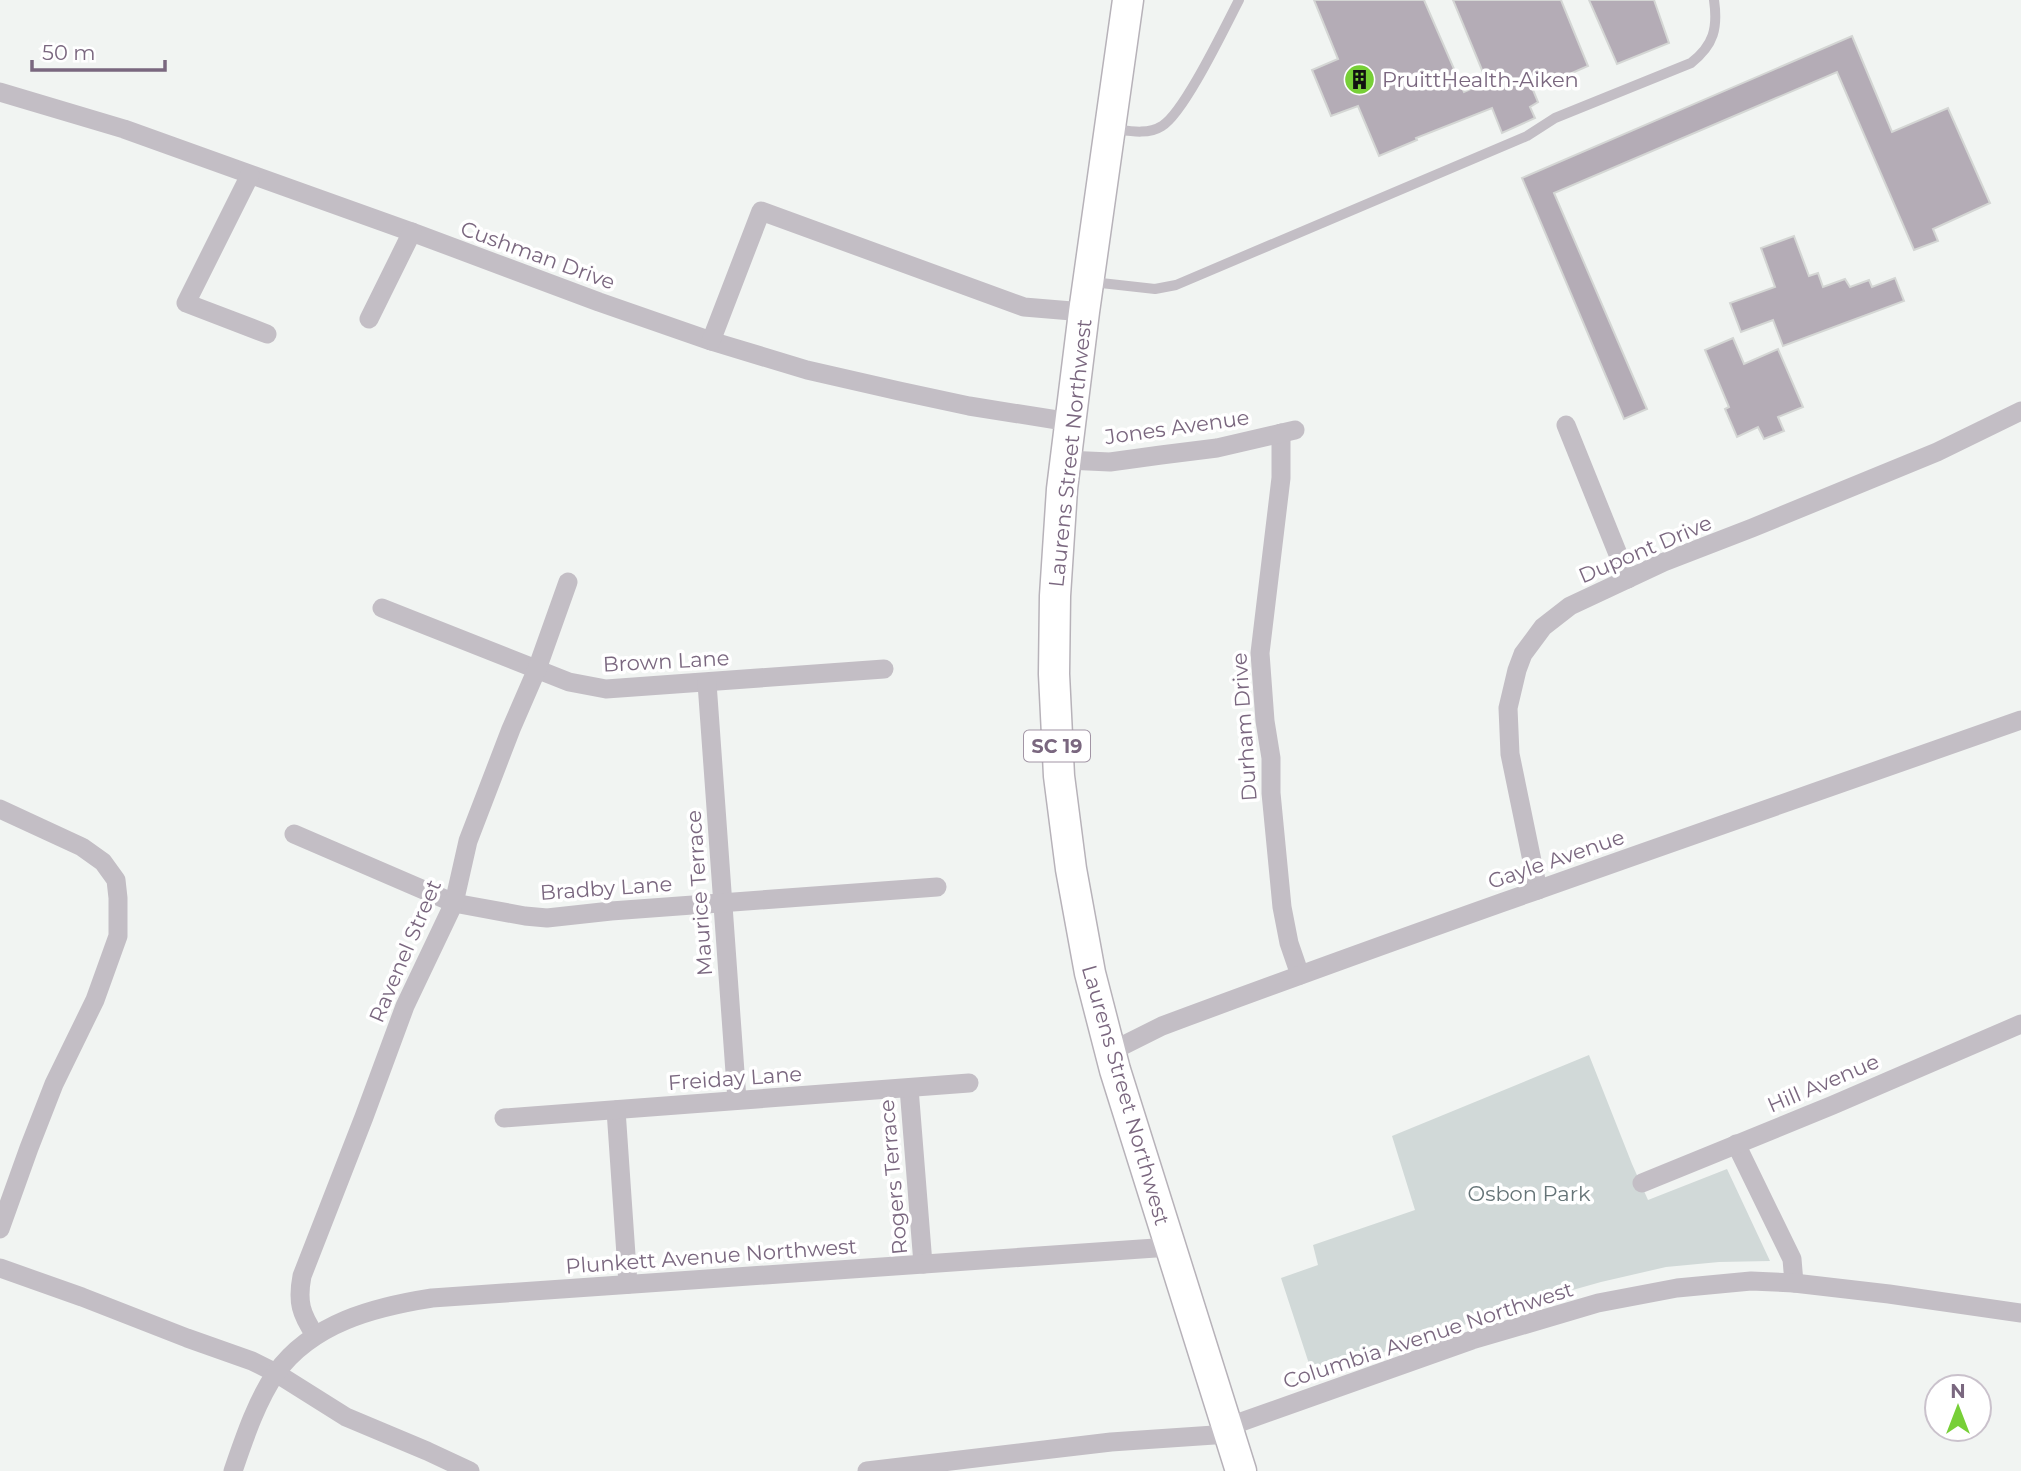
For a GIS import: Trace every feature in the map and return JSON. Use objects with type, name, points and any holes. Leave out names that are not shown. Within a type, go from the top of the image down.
[{"type":"main road","name":"Laurens Street Northwest","points":[[1128,0],[1088,281],[1066,460],[1055,596],[1054,674],[1059,776],[1071,869],[1087,960],[1110,1052],[1241,1471]]},
{"type":"street","name":"Cushman Drive","points":[[0,92],[124,129],[711,341],[807,370],[899,391],[1070,422]]},
{"type":"street","points":[[250,175],[186,303],[267,334]]},
{"type":"street","points":[[711,341],[761,211],[1024,307],[1084,313]]},
{"type":"street","points":[[369,319],[412,232]]},
{"type":"street","name":"Dupont Drive","points":[[1538,890],[1510,754],[1508,708],[1517,670],[1532,640],[1555,616],[1570,606],[1664,562],[1937,452],[2021,411]]},
{"type":"street","points":[[1566,425],[1628,579]]},
{"type":"street","name":"Jones Avenue","points":[[1066,460],[1110,461],[1217,448],[1288,431]]},
{"type":"street","name":"Durham Drive","points":[[1288,431],[1260,653],[1282,907],[1289,943],[1300,975]]},
{"type":"street","name":"Ravenel Street","points":[[315,1335],[303,1317],[299,1301],[302,1276],[405,1006],[454,903],[468,841],[537,669],[568,582]]},
{"type":"street","name":"Brown Lane","points":[[382,608],[569,682],[606,689],[884,669]]},
{"type":"street","name":"Maurice Terrace","points":[[707,683],[737,1100]]},
{"type":"street","name":"Gayle Avenue","points":[[1110,1052],[1162,1026],[1300,975],[2021,720]]},
{"type":"street","points":[[0,809],[82,846],[103,862],[116,880],[118,898],[118,936],[100,988],[54,1084],[0,1229]]},
{"type":"street","name":"Bradby Lane","points":[[294,834],[454,903],[547,918],[937,887]]},
{"type":"street","name":"Hill Avenue","points":[[1643,1183],[2021,1024]]},
{"type":"street","name":"Freiday Lane","points":[[504,1118],[969,1083]]},
{"type":"street","name":"Rogers Terrace","points":[[909,1087],[923,1264]]},
{"type":"street","points":[[616,1110],[628,1284]]},
{"type":"street","points":[[1737,1144],[1792,1259],[1794,1283]]},
{"type":"street","name":"Plunkett Avenue Northwest","points":[[276,1373],[291,1354],[315,1335],[352,1318],[405,1302],[432,1298],[1170,1247]]},
{"type":"street","points":[[0,1268],[251,1361],[276,1373],[346,1417],[470,1471]]},
{"type":"street","name":"Columbia Avenue Northwest","points":[[867,1471],[1228,1431],[1472,1340],[1598,1303],[1677,1287],[1751,1281],[1794,1283],[2021,1313]]},
{"type":"street","points":[[233,1471],[245,1437],[276,1373]]},
{"type":"lane","points":[[1110,129],[1140,132],[1164,126],[1188,95],[1240,0]]},
{"type":"lane","points":[[1088,281],[1155,289],[1176,285],[1527,136],[1555,118],[1691,63],[1705,52],[1712,38],[1715,24],[1714,0]]},
{"type":"green space","name":"Osbon Park","points":[[1589,1055],[1648,1200],[1727,1169],[1770,1261],[1666,1267],[1601,1282],[1537,1300],[1313,1376],[1281,1278],[1318,1265],[1313,1245],[1415,1210],[1392,1136]]},
{"type":"building","name":"PruittHealth-Aiken","points":[[1314,0],[1424,0],[1464,92],[1487,82],[1453,0],[1561,0],[1588,66],[1533,90],[1538,102],[1530,107],[1535,118],[1502,133],[1492,108],[1416,138],[1417,140],[1379,156],[1358,106],[1331,116],[1312,70],[1338,59]]},
{"type":"building","name":"PruittHealth-Aiken","points":[[1589,0],[1654,0],[1669,43],[1617,64]]},
{"type":"building","points":[[1852,36],[1892,132],[1948,108],[1990,203],[1933,229],[1938,241],[1914,250],[1837,72],[1554,193],[1647,409],[1624,419],[1522,178]]},
{"type":"building","points":[[1794,236],[1809,276],[1818,273],[1823,287],[1845,279],[1850,287],[1869,280],[1872,287],[1895,278],[1904,301],[1783,346],[1773,320],[1741,332],[1730,303],[1775,287],[1761,248]]},
{"type":"building","points":[[1733,338],[1744,364],[1778,349],[1803,407],[1778,417],[1784,431],[1764,439],[1758,427],[1737,437],[1725,409],[1729,407],[1705,350]]},
{"type":"place","name":"PruittHealth-Aiken","points":[[1359,79]]}]
